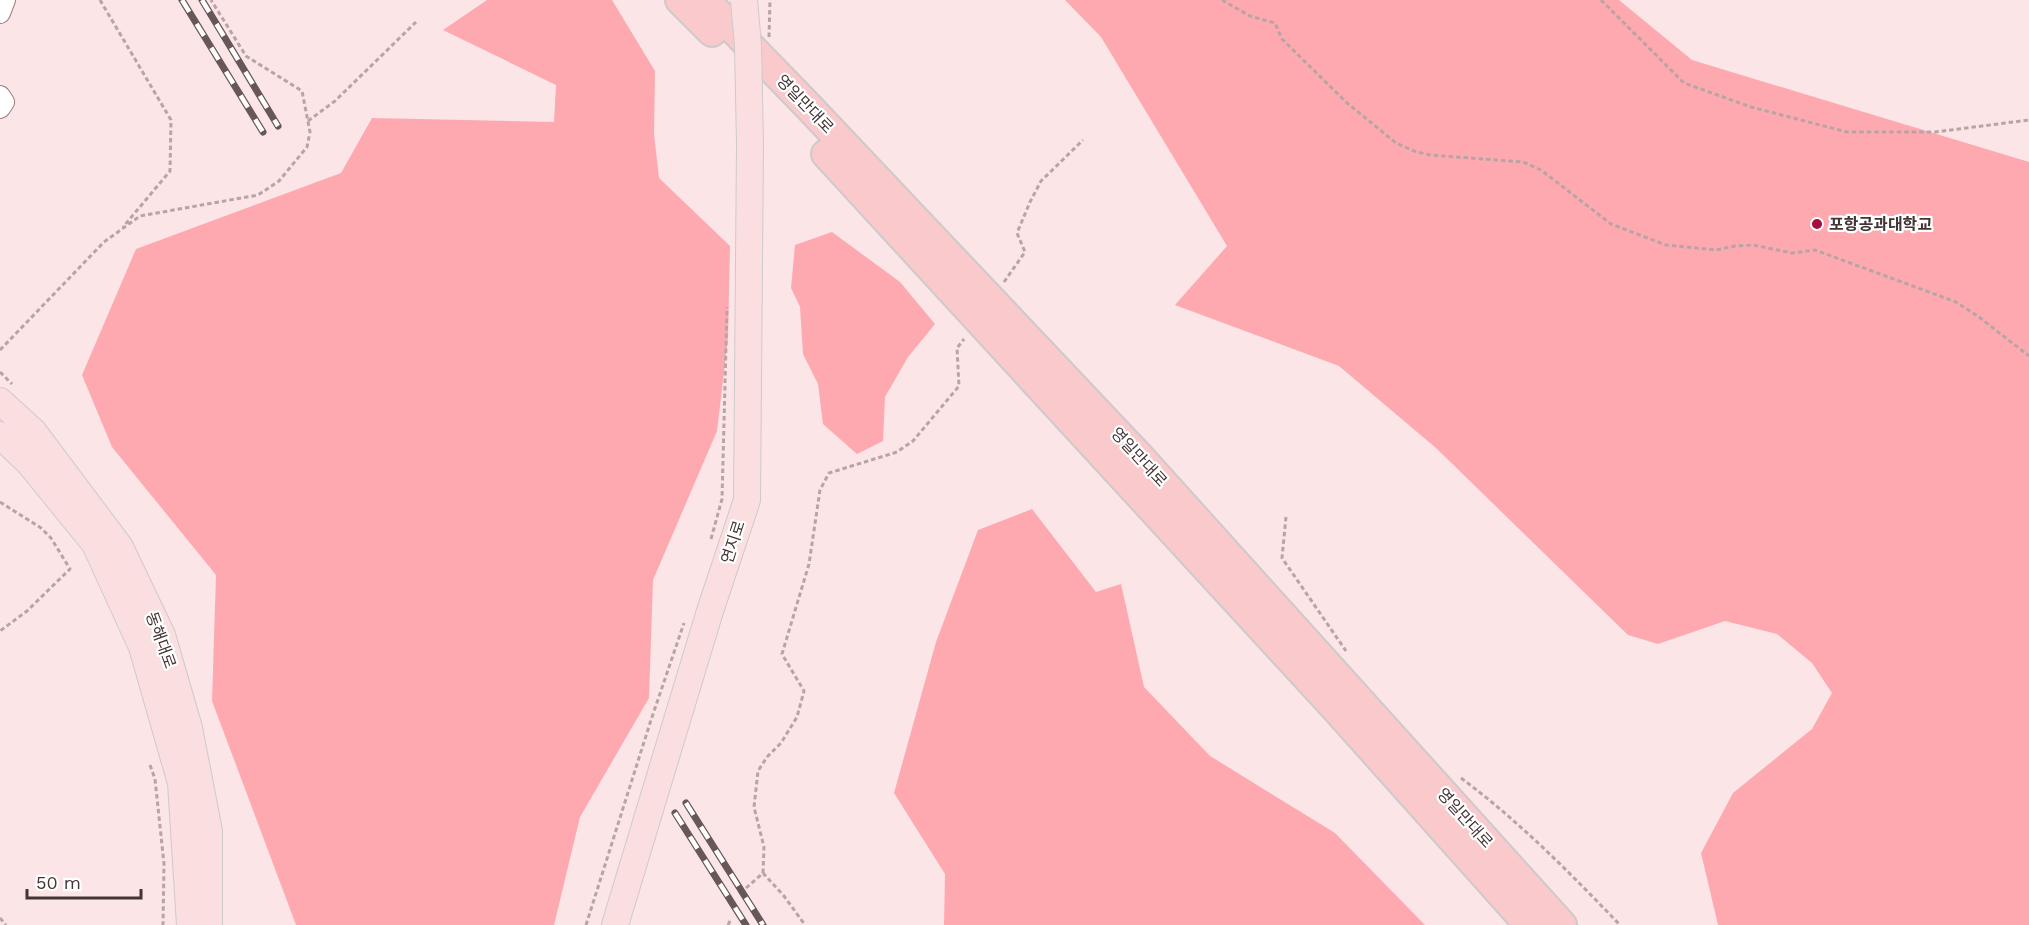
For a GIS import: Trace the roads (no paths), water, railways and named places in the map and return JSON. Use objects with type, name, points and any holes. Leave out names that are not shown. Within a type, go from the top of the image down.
[{"type":"highway","name":"영일만대로","points":[[680,0],[1023,366],[1222,587],[1337,710],[1529,925]]},
{"type":"highway","name":"영일만대로","points":[[705,0],[1146,464],[1562,925]]},
{"type":"main road","name":"연지로","points":[[615,925],[710,611],[747,500],[750,144],[748,45],[744,0]]},
{"type":"main road","name":"동해대로","points":[[0,401],[33,431],[120,547],[162,635],[189,728],[209,831],[209,925]]},
{"type":"main road","points":[[0,435],[30,464],[95,544],[142,647],[181,783],[190,925]]},
{"type":"street","points":[[0,13],[6,0]]},
{"type":"street","points":[[0,96],[4,102],[0,108]]},
{"type":"railway","points":[[182,0],[263,132]]},
{"type":"railway","points":[[202,0],[278,126]]},
{"type":"railway","points":[[686,803],[763,925]]},
{"type":"railway","points":[[675,813],[746,925]]},
{"type":"place","name":"포항공과대학교","points":[[1817,224]]}]
